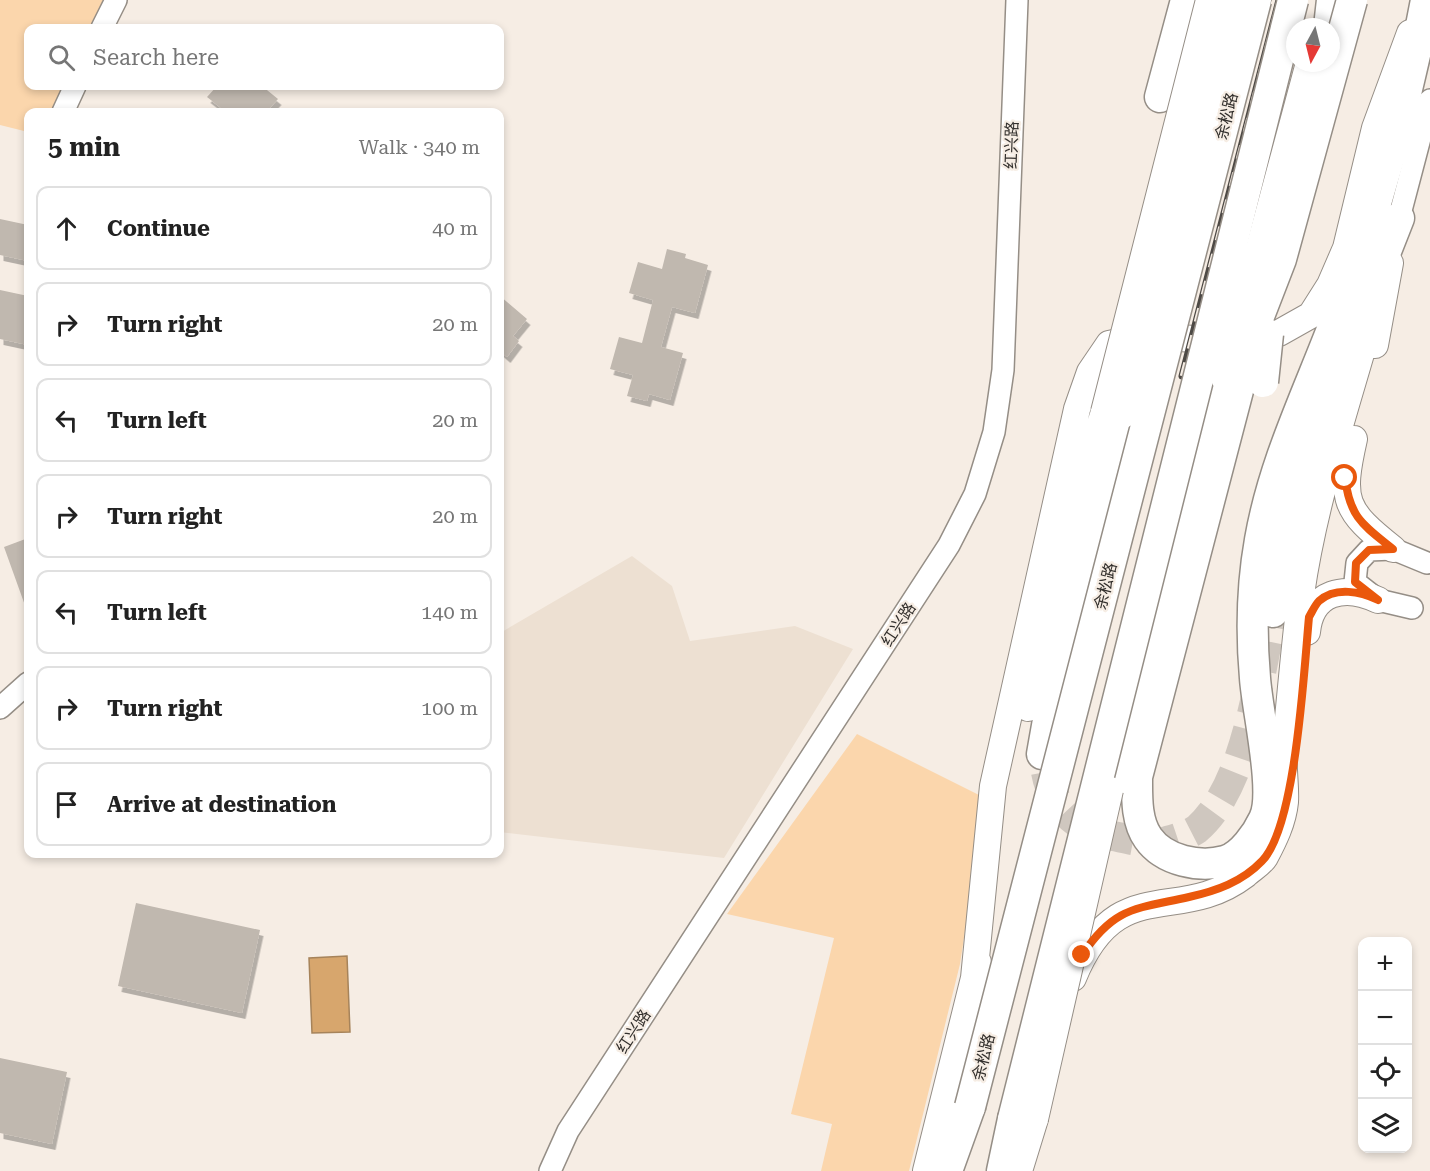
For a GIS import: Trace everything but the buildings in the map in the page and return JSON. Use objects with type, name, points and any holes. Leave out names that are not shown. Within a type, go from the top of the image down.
[{"type":"highway","points":[[1165,85],[1186,0]]},
{"type":"highway","points":[[1212,71],[1218,0]]},
{"type":"highway","points":[[1042,754],[1067,612],[1113,413],[1231,0]]},
{"type":"highway","name":"余松路","points":[[947,1171],[956,1104],[1256,0]]},
{"type":"highway","points":[[1002,1171],[1024,1119],[1293,0]]},
{"type":"highway","points":[[1330,18],[1332,0]]},
{"type":"highway","points":[[1352,0],[1281,259],[1259,316],[1137,777],[1137,809],[1148,839],[1169,856],[1196,864],[1227,861],[1249,843],[1266,817],[1268,788],[1255,677],[1254,601],[1260,541],[1286,443],[1334,326],[1357,260],[1414,68],[1424,0]]},
{"type":"highway","points":[[1308,156],[1323,72]]},
{"type":"highway","points":[[1273,612],[1306,469],[1327,400],[1399,218]]},
{"type":"main road","points":[[1165,85],[1200,0]]},
{"type":"main road","name":"余松路","points":[[926,1171],[956,1104],[1001,789],[1082,480],[1113,413],[1209,0]]},
{"type":"main road","points":[[1321,18],[1326,0]]},
{"type":"main road","points":[[1001,789],[1077,409],[1090,372],[1109,344],[1148,336],[1242,342],[1279,333],[1311,315],[1329,285],[1346,248],[1375,128],[1424,0]]},
{"type":"main road","points":[[1064,1001],[1110,790],[1243,380],[1307,72]]},
{"type":"main road","points":[[1393,549],[1364,526],[1348,502],[1345,478],[1377,336],[1399,218]]},
{"type":"main road","points":[[1285,802],[1283,769],[1304,582],[1326,478],[1399,218]]},
{"type":"main road","points":[[1019,1171],[1024,1119],[1082,955],[1105,926],[1135,908],[1190,897],[1231,885],[1263,860],[1280,827],[1295,758],[1309,617],[1319,600],[1339,592],[1361,592],[1378,600]]},
{"type":"street","points":[[104,24],[116,0]]},
{"type":"street","name":"红兴路","points":[[550,1171],[568,1131],[949,545],[975,494],[994,432],[1003,370],[1017,0]]},
{"type":"street","points":[[65,108],[73,90]]},
{"type":"street","points":[[1399,218],[1430,100]]},
{"type":"street","points":[[1412,608],[1378,600],[1355,582],[1356,563],[1369,550],[1393,549],[1426,563]]},
{"type":"street","points":[[0,708],[24,687]]},
{"type":"shaded area","points":[[0,0],[105,0],[93,24],[24,24],[24,90],[63,90],[55,108],[24,108],[24,131],[0,125]]},
{"type":"shaded area","points":[[632,556],[672,586],[690,641],[795,626],[853,649],[724,858],[504,832],[504,631]]},
{"type":"shaded area","points":[[857,734],[985,798],[960,964],[909,1171],[821,1171],[832,1124],[791,1114],[834,938],[727,914]]},
{"type":"shaded area","points":[[347,956],[350,1032],[312,1033],[309,958]]},
{"type":"tunnel","points":[[1046,772],[1054,795],[1067,814],[1096,832],[1153,843],[1174,839],[1197,829],[1214,810],[1228,786],[1239,758],[1256,697],[1273,612]]},
{"type":"railway","points":[[1172,372],[1268,0]]},
{"type":"railway","points":[[1182,376],[1279,0]]},
{"type":"route","points":[[1082,955],[1105,926],[1117,917],[1135,908],[1190,897],[1231,885],[1263,860],[1280,827],[1295,758],[1309,617],[1319,600],[1339,592],[1361,592],[1378,600],[1355,582],[1356,563],[1369,550],[1393,549],[1364,526],[1348,502],[1345,478]]}]
